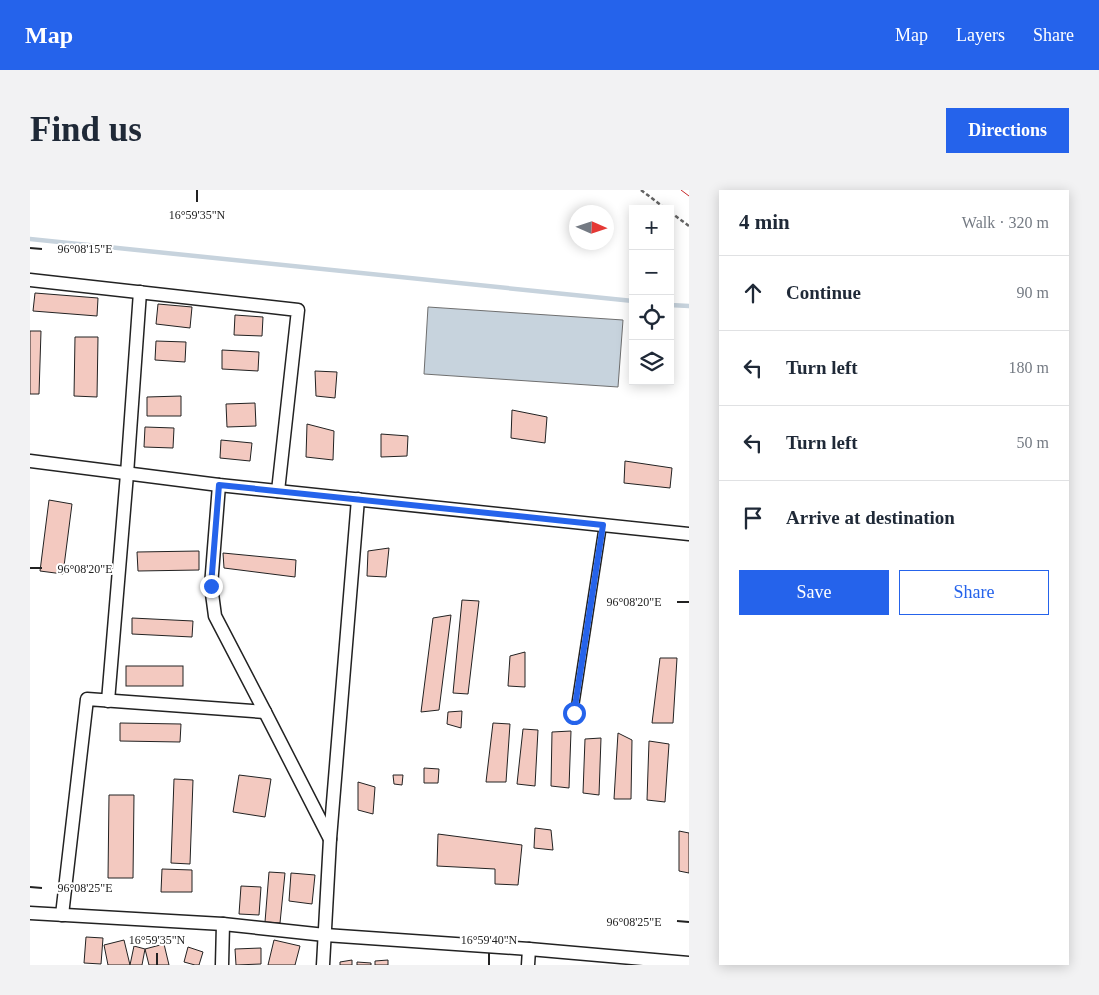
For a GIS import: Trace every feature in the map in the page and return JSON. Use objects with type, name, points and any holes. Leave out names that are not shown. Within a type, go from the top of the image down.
[{"type":"street","points":[[30,280],[298,310],[278,491]]},
{"type":"street","points":[[108,700],[140,292]]},
{"type":"street","points":[[30,462],[219,485],[689,534]]},
{"type":"street","points":[[219,485],[211,586],[216,616],[330,839]]},
{"type":"street","points":[[324,965],[330,839],[358,499]]},
{"type":"street","points":[[62,915],[87,699],[266,712]]},
{"type":"street","points":[[30,913],[224,924],[325,935],[529,949],[689,964]]},
{"type":"street","points":[[222,965],[224,924]]},
{"type":"street","points":[[528,965],[529,949]]},
{"type":"lane","points":[[574,713],[603,525]]},
{"type":"path","points":[[641,190],[661,205]]},
{"type":"path","points":[[674,215],[689,226]]},
{"type":"shaded area","points":[[428,307],[623,320],[618,387],[424,374]]},
{"type":"building","points":[[35,293],[98,298],[97,316],[33,311]]},
{"type":"building","points":[[158,304],[192,307],[190,328],[156,324]]},
{"type":"building","points":[[235,315],[263,317],[262,336],[234,335]]},
{"type":"building","points":[[30,331],[41,331],[39,394],[30,394]]},
{"type":"building","points":[[75,337],[98,337],[97,397],[74,396]]},
{"type":"building","points":[[156,341],[186,342],[185,362],[155,360]]},
{"type":"building","points":[[222,350],[259,352],[258,371],[222,369]]},
{"type":"building","points":[[315,371],[337,372],[335,398],[316,396]]},
{"type":"building","points":[[181,396],[181,416],[147,416],[147,397]]},
{"type":"building","points":[[255,403],[256,426],[227,427],[226,404]]},
{"type":"building","points":[[512,410],[547,417],[545,443],[511,438]]},
{"type":"building","points":[[307,424],[334,431],[333,460],[306,457]]},
{"type":"building","points":[[145,427],[174,428],[173,448],[144,447]]},
{"type":"building","points":[[381,434],[408,436],[407,456],[381,457]]},
{"type":"building","points":[[221,440],[252,443],[250,461],[220,458]]},
{"type":"building","points":[[625,461],[672,468],[670,488],[624,483]]},
{"type":"building","points":[[49,500],[72,504],[63,574],[40,571]]},
{"type":"building","points":[[389,548],[386,577],[367,576],[368,551]]},
{"type":"building","points":[[199,551],[199,570],[138,571],[137,552]]},
{"type":"building","points":[[223,553],[296,560],[295,577],[224,568]]},
{"type":"building","points":[[462,600],[479,601],[468,694],[453,693]]},
{"type":"building","points":[[451,615],[439,710],[421,712],[433,618]]},
{"type":"building","points":[[132,618],[193,621],[192,637],[132,634]]},
{"type":"building","points":[[525,652],[525,687],[508,686],[510,656]]},
{"type":"building","points":[[660,658],[677,658],[673,723],[652,723]]},
{"type":"building","points":[[126,666],[183,666],[183,686],[126,686]]},
{"type":"building","points":[[462,711],[461,728],[447,724],[448,712]]},
{"type":"building","points":[[120,723],[181,724],[180,742],[120,741]]},
{"type":"building","points":[[493,723],[510,724],[506,782],[486,782]]},
{"type":"building","points":[[523,729],[538,730],[535,786],[517,784]]},
{"type":"building","points":[[571,731],[569,788],[551,786],[552,732]]},
{"type":"building","points":[[618,733],[632,740],[631,799],[614,799]]},
{"type":"building","points":[[601,738],[599,795],[583,793],[585,739]]},
{"type":"building","points":[[649,741],[669,744],[665,802],[647,800]]},
{"type":"building","points":[[424,768],[439,769],[438,783],[424,783]]},
{"type":"building","points":[[239,775],[271,779],[265,817],[233,812]]},
{"type":"building","points":[[393,775],[403,775],[402,785],[394,784]]},
{"type":"building","points":[[174,779],[193,780],[190,864],[171,863]]},
{"type":"building","points":[[358,782],[375,787],[373,814],[358,810]]},
{"type":"building","points":[[109,795],[134,795],[133,878],[108,878]]},
{"type":"building","points":[[535,828],[551,830],[553,850],[534,848]]},
{"type":"building","points":[[679,831],[689,833],[689,873],[679,871]]},
{"type":"building","points":[[438,834],[522,845],[518,885],[495,884],[495,869],[437,866]]},
{"type":"building","points":[[162,869],[192,870],[192,892],[161,892]]},
{"type":"building","points":[[269,872],[285,873],[280,923],[265,922]]},
{"type":"building","points":[[291,873],[315,875],[312,904],[289,901]]},
{"type":"building","points":[[241,886],[261,887],[259,915],[239,914]]},
{"type":"building","points":[[86,937],[103,938],[101,964],[84,963]]},
{"type":"building","points":[[124,940],[130,965],[108,965],[104,945]]},
{"type":"building","points":[[274,940],[300,946],[295,965],[268,965]]},
{"type":"building","points":[[164,944],[169,965],[149,965],[145,949]]},
{"type":"building","points":[[134,946],[145,949],[142,965],[130,965]]},
{"type":"building","points":[[188,947],[203,952],[199,965],[184,962]]},
{"type":"building","points":[[261,948],[261,964],[236,965],[235,949]]},
{"type":"building","points":[[352,960],[352,965],[340,965],[340,962]]},
{"type":"building","points":[[388,960],[388,965],[375,965],[375,961]]},
{"type":"building","points":[[357,962],[371,963],[371,965],[357,965]]},
{"type":"waterway","points":[[30,239],[629,301]]},
{"type":"waterway","points":[[674,305],[689,306]]},
{"type":"power","points":[[681,190],[689,196]]},
{"type":"route","points":[[211,586],[219,485],[603,525],[574,713]]}]
